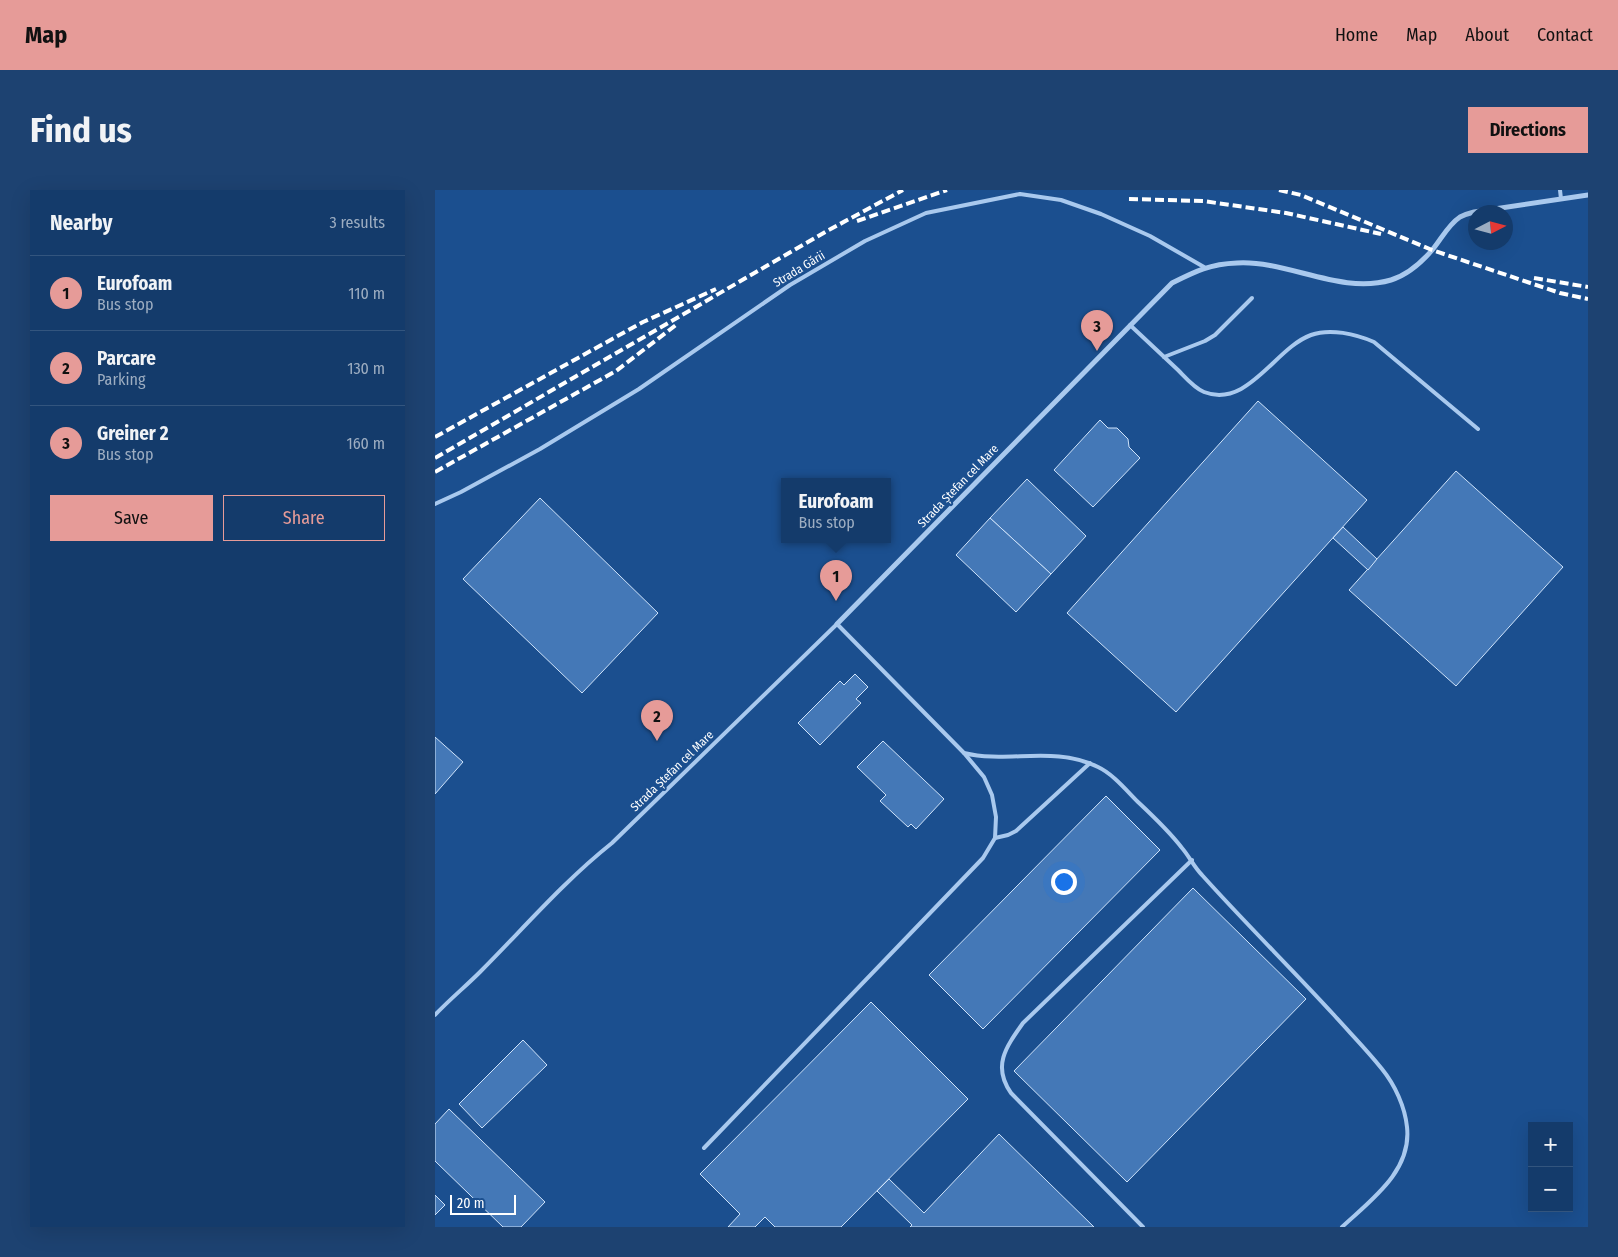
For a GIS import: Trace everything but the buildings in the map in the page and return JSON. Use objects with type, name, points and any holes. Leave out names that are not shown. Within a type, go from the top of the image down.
[{"type":"street","name":"Strada Ștefan cel Mare","points":[[837,624],[1172,282],[1204,267],[1238,263],[1276,267],[1351,284],[1370,284],[1391,280],[1412,269],[1432,250],[1450,226],[1461,216],[1474,212],[1588,195]]},
{"type":"lane","points":[[1560,190],[1561,199]]},
{"type":"lane","name":"Strada Gării","points":[[435,504],[541,449],[639,388],[790,285],[865,242],[926,212],[1020,194],[1061,200],[1101,214],[1150,236],[1204,267]]},
{"type":"lane","points":[[1164,357],[1195,346],[1215,335],[1252,298]]},
{"type":"lane","points":[[1130,325],[1203,392],[1217,395],[1230,394],[1246,387],[1294,345],[1311,334],[1334,332],[1354,334],[1374,342],[1478,429]]},
{"type":"lane","points":[[704,1148],[983,858],[995,838],[996,817],[992,795],[984,777],[964,753],[837,624]]},
{"type":"lane","name":"Strada Ștefan cel Mare","points":[[435,1015],[580,870],[612,843],[837,624]]},
{"type":"lane","points":[[964,753],[986,756],[1059,756],[1090,763],[1112,776],[1172,836],[1200,873],[1313,992],[1383,1070],[1403,1108],[1407,1127],[1407,1143],[1404,1158],[1396,1173],[1382,1189],[1342,1227]]},
{"type":"lane","points":[[995,838],[1008,836],[1016,831],[1090,763]]},
{"type":"lane","points":[[1143,1227],[1011,1093],[1001,1076],[1001,1066],[1004,1054],[1011,1040],[1023,1023],[1191,860]]},
{"type":"railway","points":[[435,458],[827,231],[903,190]]},
{"type":"railway","points":[[857,221],[947,190]]},
{"type":"railway","points":[[1279,190],[1301,195],[1432,250],[1560,293],[1588,299]]},
{"type":"railway","points":[[1129,199],[1203,201],[1286,213],[1381,234]]},
{"type":"railway","points":[[1534,278],[1588,287]]},
{"type":"railway","points":[[435,437],[643,322],[716,289]]},
{"type":"railway","points":[[435,472],[616,371],[676,325]]},
{"type":"place","name":"Greiner 2","points":[[1097,351]]},
{"type":"place","name":"Eurofoam","points":[[836,601]]},
{"type":"place","name":"Parcare","points":[[657,741]]}]
